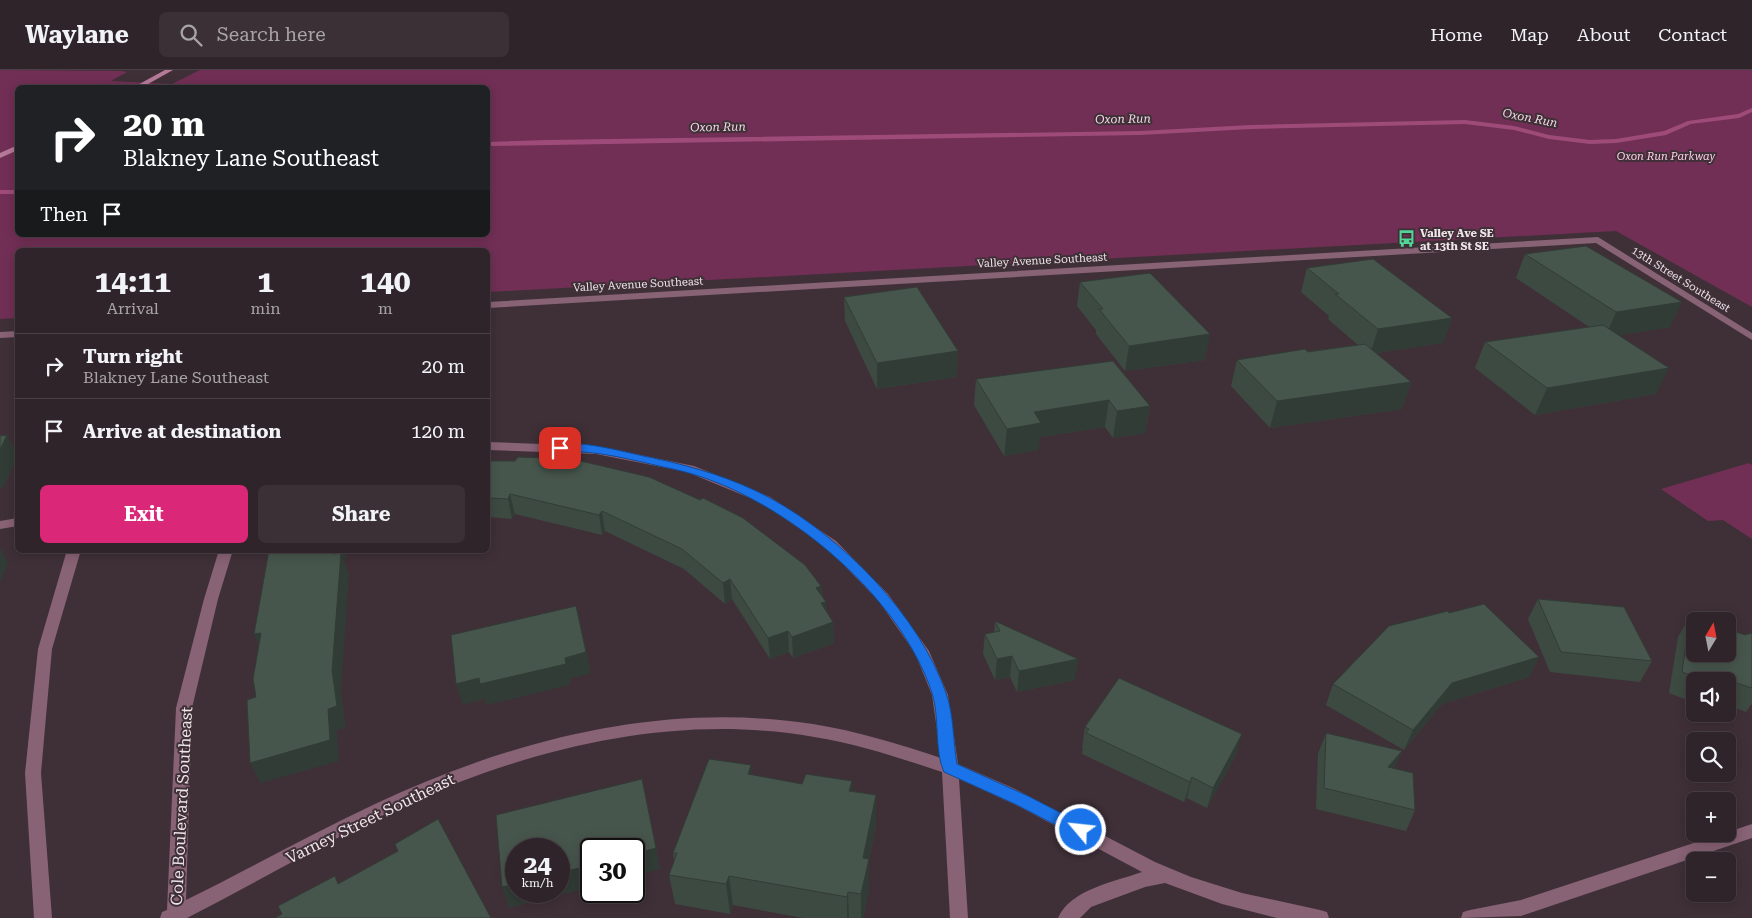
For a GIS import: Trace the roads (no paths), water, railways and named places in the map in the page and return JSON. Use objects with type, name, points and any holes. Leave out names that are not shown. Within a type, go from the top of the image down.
[{"type":"main road","points":[[141,85],[170,70]]},
{"type":"main road","points":[[0,156],[15,148]]},
{"type":"street","name":"Valley Avenue Southeast","points":[[490,306],[1598,240]]},
{"type":"street","name":"13th Street Southeast","points":[[1598,240],[1752,337]]},
{"type":"street","points":[[0,335],[15,334]]},
{"type":"street","points":[[490,446],[596,450],[690,469],[766,500],[831,544],[883,598],[922,651],[940,695],[950,768],[959,918]]},
{"type":"street","points":[[0,525],[15,522]]},
{"type":"street","points":[[43,918],[33,773],[46,649],[73,553]]},
{"type":"street","name":"Cole Boulevard Southeast","points":[[174,917],[184,708],[211,598],[225,553]]},
{"type":"street","name":"Varney Street Southeast","points":[[174,917],[363,818],[437,784],[518,753],[602,733],[684,723],[761,724],[851,736],[886,745],[950,768],[1023,801],[1165,875],[1231,899],[1320,918]]},
{"type":"street","points":[[1470,918],[1521,908],[1752,830]]},
{"type":"street","points":[[1067,918],[1085,901],[1145,879],[1165,875]]},
{"type":"waterway","name":"Oxon Run","points":[[490,144],[1140,133],[1251,127],[1465,122],[1514,128],[1549,137],[1590,142],[1616,141],[1666,133],[1690,122],[1739,116],[1752,110]]},
{"type":"waterway","name":"Oxon Run","points":[[0,192],[15,192]]},
{"type":"place","name":"Valley Ave SE at 13th St SE","points":[[1406,239]]},
{"type":"park label","name":"Oxon Run Parkway","points":[[1666,156]]}]
